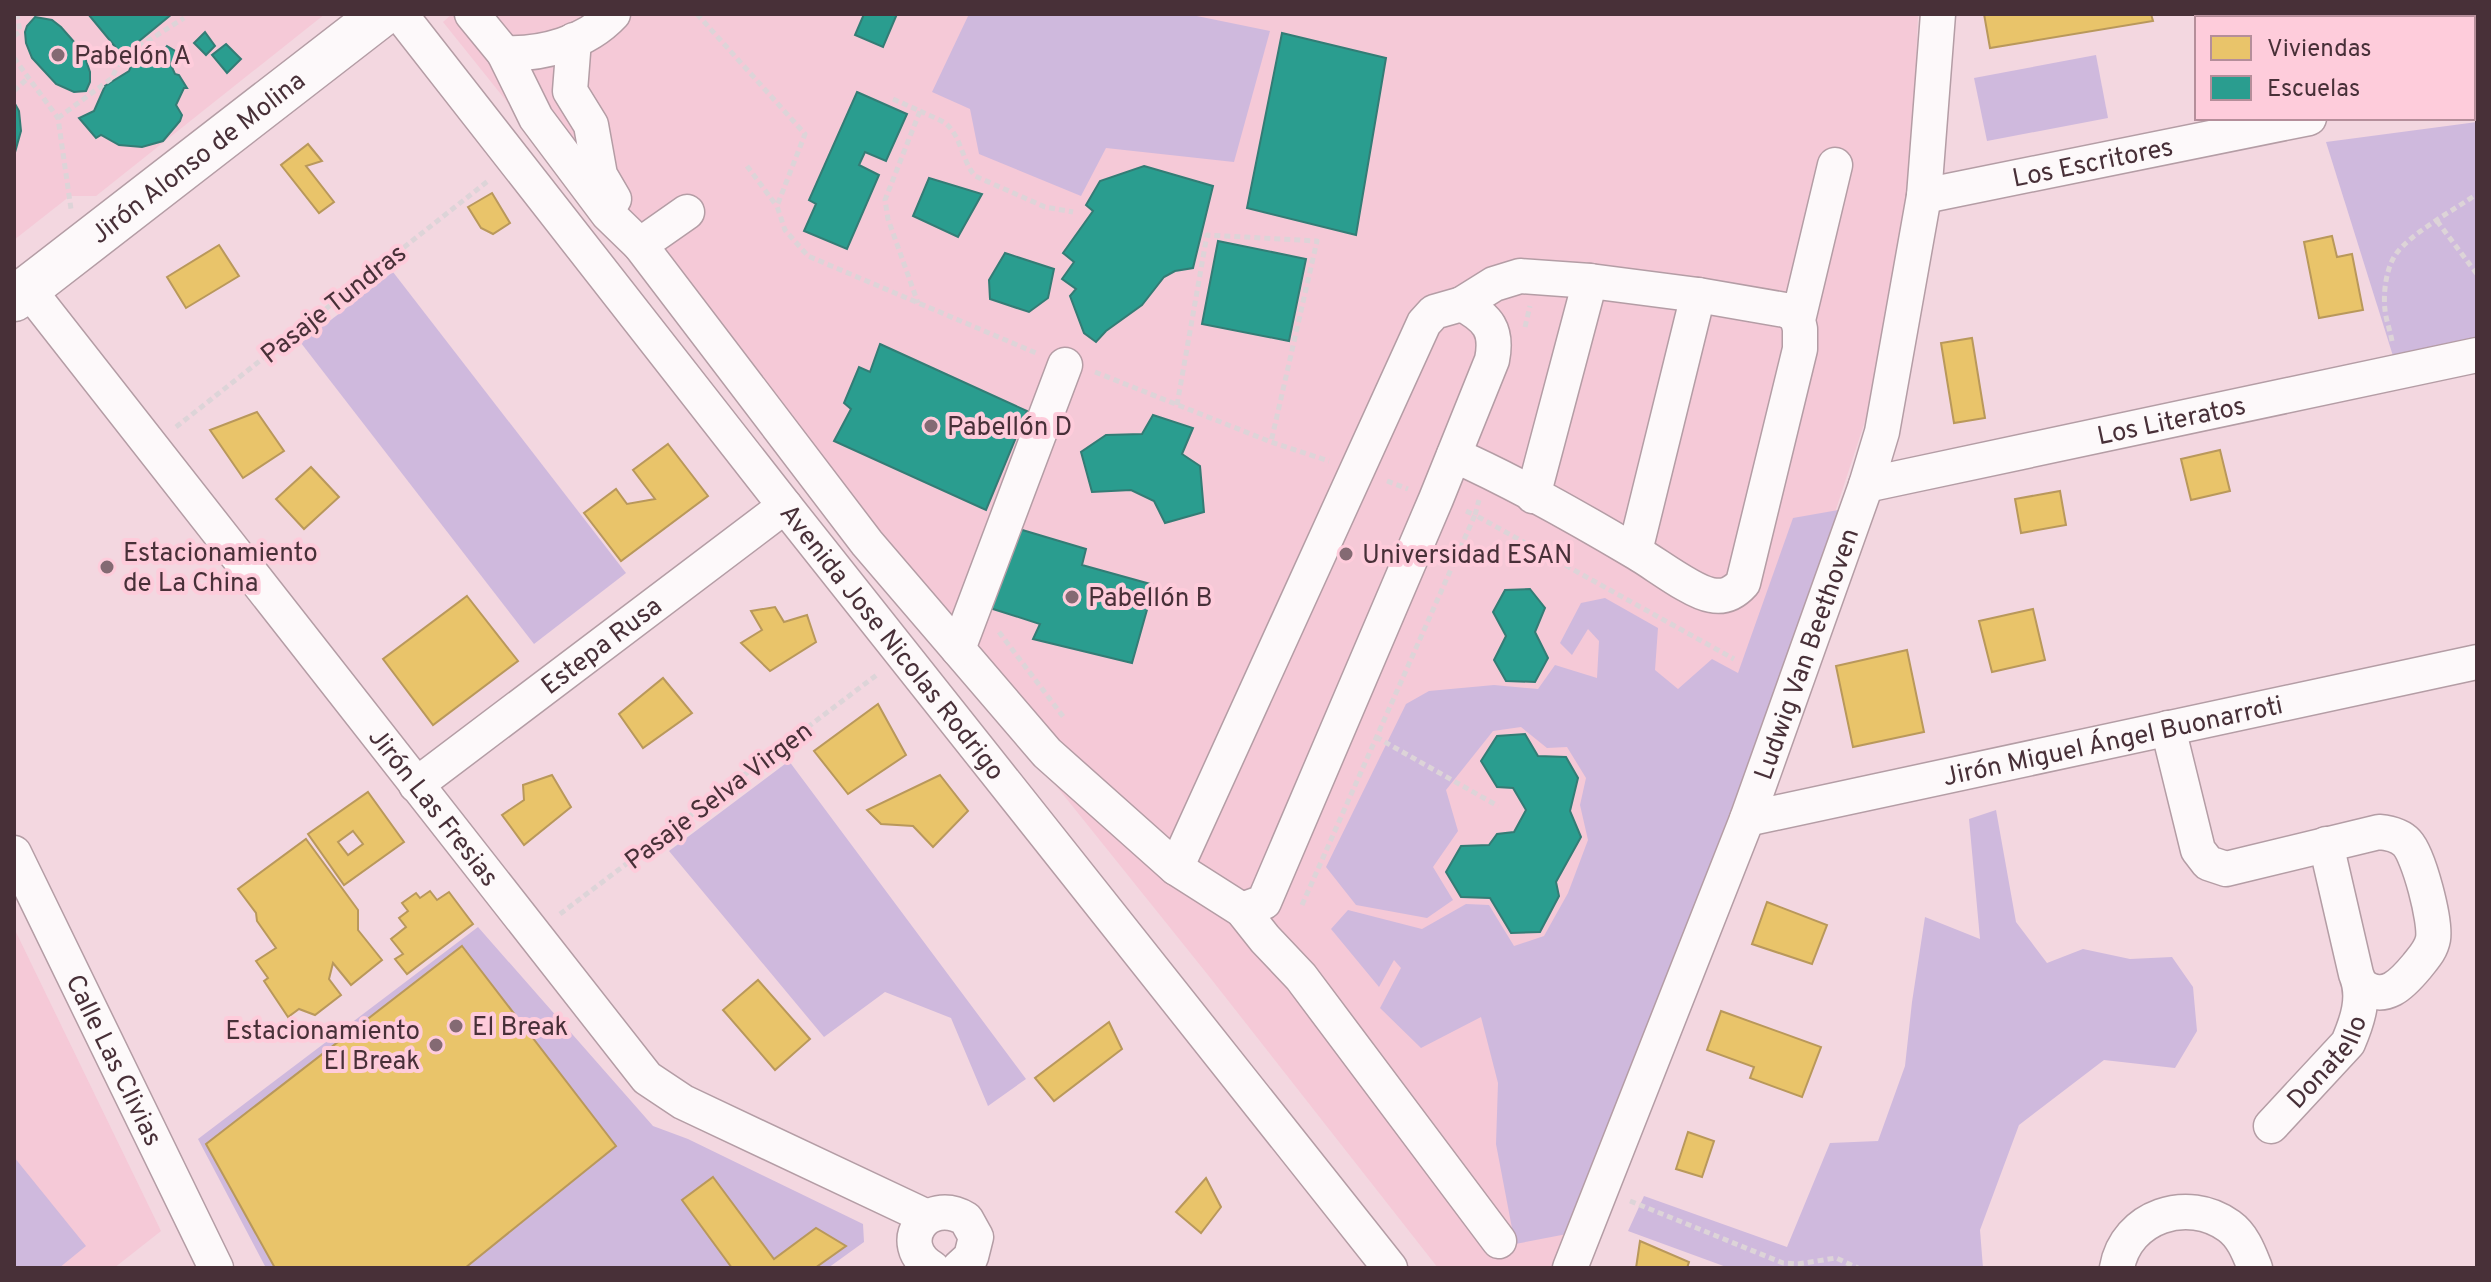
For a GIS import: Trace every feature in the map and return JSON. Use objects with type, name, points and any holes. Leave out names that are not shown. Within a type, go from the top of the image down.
[{"type":"main road","name":"Jirón Alonso de Molina","points":[[21,294],[382,14]]},
{"type":"street","name":"Avenida Jose Nicolas Rodrigo","points":[[400,14],[785,506],[1390,1268]]},
{"type":"street","points":[[472,14],[504,53],[536,118],[608,214],[640,245]]},
{"type":"street","points":[[504,53],[540,53],[591,32],[613,14]]},
{"type":"street","name":"Ludwig Van Beethoven","points":[[1570,1268],[1747,819],[1882,432],[1924,196],[1938,14]]},
{"type":"street","points":[[574,40],[570,91],[591,125],[597,166],[603,183],[640,245],[867,543],[1047,753],[1176,868],[1253,906],[1265,939],[1301,977],[1499,1241]]},
{"type":"street","name":"Los Escritores","points":[[1924,196],[2299,120]]},
{"type":"street","points":[[1454,455],[1635,551],[1706,594],[1726,596],[1737,590],[1743,583],[1800,349],[1798,320],[1835,165]]},
{"type":"street","points":[[640,245],[687,212]]},
{"type":"street","points":[[1176,868],[1424,323],[1434,312],[1462,304],[1494,284],[1520,276],[1590,281],[1698,295],[1785,310],[1798,320]]},
{"type":"street","points":[[1533,496],[1590,281]]},
{"type":"street","name":"Jirón Las Fresias","points":[[21,294],[151,446],[647,1078],[683,1102],[927,1217]]},
{"type":"street","points":[[1635,551],[1698,295]]},
{"type":"street","points":[[1253,906],[1436,499],[1492,360],[1495,344],[1491,328],[1480,314],[1462,304]]},
{"type":"street","name":"Los Literatos","points":[[1866,485],[2477,355]]},
{"type":"street","points":[[958,649],[1065,365]]},
{"type":"street","name":"Estepa Rusa","points":[[416,785],[785,506]]},
{"type":"street","name":"Jirón Miguel Ángel Buonarroti","points":[[1747,819],[2477,662]]},
{"type":"street","name":"Donatello","points":[[2168,728],[2198,850],[2208,863],[2226,869],[2379,832],[2391,833],[2406,841],[2414,853],[2432,912],[2433,940],[2430,951],[2407,978],[2388,991],[2369,991],[2361,985]]},
{"type":"street","name":"Donatello","points":[[2271,1126],[2348,1043],[2360,1004],[2361,985],[2326,844]]},
{"type":"street","name":"Calle Las Clivias","points":[[14,853],[216,1268]]},
{"type":"street","points":[[913,1262],[916,1232],[927,1217],[947,1211],[966,1219],[976,1237],[975,1264]]},
{"type":"street","points":[[2117,1268],[2129,1239],[2145,1223],[2165,1214],[2186,1211],[2210,1215],[2231,1227],[2246,1246],[2255,1268]]},
{"type":"path","points":[[14,36],[20,32],[17,14]]},
{"type":"path","points":[[697,14],[805,134],[777,206]]},
{"type":"path","points":[[58,118],[112,78],[121,58],[184,18]]},
{"type":"path","points":[[14,58],[58,118],[70,196],[70,218]]},
{"type":"path","points":[[14,91],[28,78]]},
{"type":"path","points":[[893,99],[948,125],[967,168],[975,176],[1045,207],[1073,212]]},
{"type":"path","points":[[919,304],[888,219],[885,200],[920,111]]},
{"type":"path","name":"Pasaje Tundras","points":[[151,446],[514,160]]},
{"type":"path","points":[[747,166],[777,206],[785,230],[808,256],[1065,365],[1098,373],[1271,442],[1357,470],[1475,515],[1734,659]]},
{"type":"path","points":[[2400,373],[2385,308],[2385,288],[2391,262],[2397,252],[2477,194]]},
{"type":"path","points":[[2437,221],[2477,274]]},
{"type":"path","points":[[1177,405],[1207,235],[1317,241],[1271,442]]},
{"type":"path","points":[[1521,341],[1533,298]]},
{"type":"path","points":[[1253,906],[1296,917],[1475,515],[1487,470]]},
{"type":"path","points":[[976,602],[1067,721]]},
{"type":"path","name":"Pasaje Selva Virgen","points":[[534,934],[903,655]]},
{"type":"path","points":[[1376,737],[1498,806]]},
{"type":"path","points":[[1600,1189],[1783,1263],[1798,1264],[1836,1258],[1858,1268]]},
{"type":"shaded area","points":[[14,14],[325,14],[96,196],[70,196],[14,240]]},
{"type":"shaded area","name":"Universidad ESAN","points":[[452,14],[1918,14],[1912,162],[1866,418],[1777,689],[1551,1268],[1438,1268],[1208,975],[443,22]]},
{"type":"shaded area","points":[[969,14],[1187,14],[1270,31],[1234,162],[1106,148],[1081,196],[979,154],[970,109],[932,92]]},
{"type":"shaded area","points":[[2096,55],[2108,118],[1987,141],[1974,78]]},
{"type":"shaded area","points":[[2477,122],[2477,341],[2393,356],[2326,142]]},
{"type":"shaded area","points":[[393,272],[626,573],[534,644],[301,343]]},
{"type":"shaded area","points":[[1844,509],[1572,1233],[1515,1244],[1496,1144],[1498,1083],[1481,1017],[1421,1048],[1380,1008],[1401,968],[1394,960],[1379,987],[1331,929],[1348,910],[1422,929],[1466,904],[1489,905],[1514,946],[1544,936],[1568,893],[1588,840],[1580,805],[1586,778],[1567,747],[1547,748],[1521,727],[1493,731],[1446,790],[1458,831],[1433,867],[1453,900],[1427,918],[1356,905],[1326,867],[1406,704],[1429,691],[1494,685],[1538,689],[1555,665],[1597,678],[1599,641],[1588,629],[1572,655],[1560,643],[1581,603],[1605,598],[1658,628],[1655,670],[1678,689],[1712,659],[1738,673],[1793,518]]},
{"type":"shaded area","points":[[789,761],[1026,1079],[988,1106],[951,1018],[885,992],[824,1037],[669,851]]},
{"type":"shaded area","points":[[1996,810],[2016,922],[2047,963],[2083,949],[2130,959],[2172,957],[2193,987],[2197,1031],[2175,1068],[2104,1060],[2019,1125],[1980,1230],[1983,1268],[1729,1268],[1628,1231],[1644,1196],[1787,1247],[1830,1143],[1878,1141],[1905,1066],[1925,917],[1980,939],[1969,819]]},
{"type":"shaded area","name":"El Break","points":[[478,927],[653,1126],[688,1139],[863,1224],[864,1242],[828,1268],[266,1268],[198,1139]]},
{"type":"shaded area","points":[[14,928],[161,1231],[114,1268],[14,1268]]},
{"type":"shaded area","points":[[14,1157],[86,1246],[59,1268],[14,1268]]},
{"type":"building: Viviendas","points":[[1984,14],[2151,14],[2153,21],[1990,48]]},
{"type":"building: Viviendas","points":[[308,144],[322,161],[306,166],[334,202],[319,213],[281,165]]},
{"type":"building: Viviendas","points":[[492,193],[510,223],[493,234],[481,228],[468,207]]},
{"type":"building: Viviendas","points":[[2332,236],[2337,257],[2352,254],[2363,310],[2319,318],[2304,242]]},
{"type":"building: Viviendas","points":[[219,245],[239,276],[186,308],[167,277]]},
{"type":"building: Viviendas","points":[[1972,338],[1985,418],[1954,423],[1941,343]]},
{"type":"building: Viviendas","points":[[257,412],[284,451],[243,478],[210,430]]},
{"type":"building: Viviendas","points":[[668,444],[708,496],[621,561],[584,513],[616,489],[627,504],[655,499],[633,470]]},
{"type":"building: Viviendas","points":[[2220,450],[2230,491],[2191,500],[2181,459]]},
{"type":"building: Viviendas","points":[[311,467],[339,497],[304,529],[276,499]]},
{"type":"building: Viviendas","points":[[2060,491],[2066,525],[2021,533],[2015,499]]},
{"type":"building: Viviendas","points":[[467,596],[518,661],[433,725],[383,659]]},
{"type":"building: Viviendas","points":[[775,607],[784,622],[807,615],[816,642],[770,671],[741,643],[762,630],[751,611]]},
{"type":"building: Viviendas","points":[[2033,609],[2045,660],[1992,672],[1979,621]]},
{"type":"building: Viviendas","points":[[1907,650],[1924,732],[1853,747],[1836,666]]},
{"type":"building: Viviendas","points":[[663,678],[692,713],[643,748],[619,714]]},
{"type":"building: Viviendas","points":[[878,704],[906,755],[848,794],[814,751]]},
{"type":"building: Viviendas","points":[[552,775],[571,807],[524,845],[502,815],[524,800],[523,785]]},
{"type":"building: Viviendas","points":[[940,775],[968,811],[933,847],[913,826],[881,824],[867,810]]},
{"type":"building: Viviendas","points":[[368,792],[404,842],[344,885],[308,834]],"holes":[[[353,831],[363,844],[348,855],[338,842]]]},
{"type":"building: Viviendas","points":[[306,839],[358,910],[358,930],[382,960],[351,985],[333,963],[329,979],[341,995],[315,1015],[299,1009],[288,1017],[264,981],[268,978],[256,961],[276,948],[238,889]]},
{"type":"building: Viviendas","points":[[430,891],[437,900],[449,892],[473,924],[407,974],[395,959],[403,954],[391,939],[406,927],[399,918],[408,911],[402,903],[416,893],[420,898]]},
{"type":"building: Viviendas","points":[[1767,902],[1827,925],[1812,964],[1752,944]]},
{"type":"building: Viviendas","name":"El Break","points":[[462,946],[616,1146],[465,1268],[275,1268],[206,1144]]},
{"type":"building: Viviendas","points":[[758,980],[810,1039],[775,1070],[723,1010]]},
{"type":"building: Viviendas","points":[[1721,1011],[1821,1047],[1802,1097],[1750,1078],[1754,1067],[1707,1050]]},
{"type":"building: Viviendas","points":[[1109,1022],[1122,1049],[1054,1101],[1035,1078]]},
{"type":"building: Viviendas","points":[[1688,1132],[1714,1141],[1702,1177],[1676,1169]]},
{"type":"building: Viviendas","points":[[713,1177],[774,1259],[816,1228],[846,1246],[815,1268],[732,1268],[682,1200]]},
{"type":"building: Viviendas","points":[[1206,1178],[1221,1207],[1201,1233],[1176,1212]]},
{"type":"building: Viviendas","points":[[1640,1241],[1689,1262],[1687,1268],[1636,1268]]},
{"type":"building: Escuelas","points":[[88,14],[172,14],[122,55]]},
{"type":"building: Escuelas","points":[[864,14],[897,14],[883,47],[855,35]]},
{"type":"building: Escuelas","name":"Pabelón A","points":[[35,17],[52,20],[83,52],[90,72],[86,91],[74,92],[56,84],[32,58],[25,32]]},
{"type":"building: Escuelas","points":[[205,32],[215,46],[206,55],[194,43]]},
{"type":"building: Escuelas","points":[[1282,33],[1386,58],[1356,235],[1247,208]]},
{"type":"building: Escuelas","points":[[226,44],[241,59],[227,73],[212,55]]},
{"type":"building: Escuelas","points":[[167,46],[177,52],[176,60],[170,63],[187,88],[184,88],[176,105],[182,115],[180,121],[163,141],[142,147],[119,145],[101,135],[96,138],[79,118],[94,111],[105,86],[129,71],[133,61],[160,54]]},
{"type":"building: Escuelas","points":[[857,92],[907,114],[886,161],[865,152],[859,165],[879,175],[847,249],[804,231],[816,204],[809,200]]},
{"type":"building: Escuelas","points":[[14,102],[19,111],[21,131],[14,156]]},
{"type":"building: Escuelas","points":[[1144,166],[1213,186],[1193,268],[1175,271],[1164,277],[1142,305],[1096,342],[1084,333],[1070,296],[1076,289],[1062,279],[1074,262],[1063,253],[1093,211],[1086,205],[1100,181]]},
{"type":"building: Escuelas","points":[[929,178],[982,194],[958,237],[913,216]]},
{"type":"building: Escuelas","points":[[1218,241],[1306,259],[1289,341],[1202,324]]},
{"type":"building: Escuelas","points":[[1005,253],[1054,269],[1048,298],[1029,312],[990,299],[989,280]]},
{"type":"building: Escuelas","name":"Pabellón D","points":[[880,344],[1027,411],[986,510],[834,441],[851,409],[844,403],[859,367],[870,372]]},
{"type":"building: Escuelas","points":[[1153,415],[1193,428],[1182,454],[1200,466],[1204,512],[1165,523],[1154,501],[1131,490],[1092,492],[1081,452],[1106,435],[1142,434]]},
{"type":"building: Escuelas","name":"Pabellón B","points":[[1019,529],[1086,549],[1082,565],[1154,585],[1132,663],[1033,639],[1040,624],[990,608]]},
{"type":"building: Escuelas","points":[[1530,589],[1545,608],[1535,632],[1548,658],[1535,682],[1506,681],[1494,660],[1506,636],[1493,612],[1505,590]]},
{"type":"building: Escuelas","points":[[1525,734],[1538,756],[1566,757],[1578,778],[1570,811],[1581,837],[1556,882],[1559,896],[1540,932],[1511,933],[1490,898],[1461,897],[1446,872],[1461,846],[1489,845],[1497,834],[1514,832],[1526,810],[1513,788],[1497,787],[1481,761],[1497,736]]},
{"type":"place","name":"Pabelón A","points":[[58,55]]},
{"type":"place","name":"Pabellón D","points":[[931,426]]},
{"type":"place","name":"Universidad ESAN","points":[[1346,554]]},
{"type":"place","name":"Estacionamiento de La China","points":[[107,567]]},
{"type":"place","name":"Pabellón B","points":[[1072,597]]},
{"type":"place","name":"El Break","points":[[456,1026]]},
{"type":"place","name":"Estacionamiento El Break","points":[[436,1045]]}]
